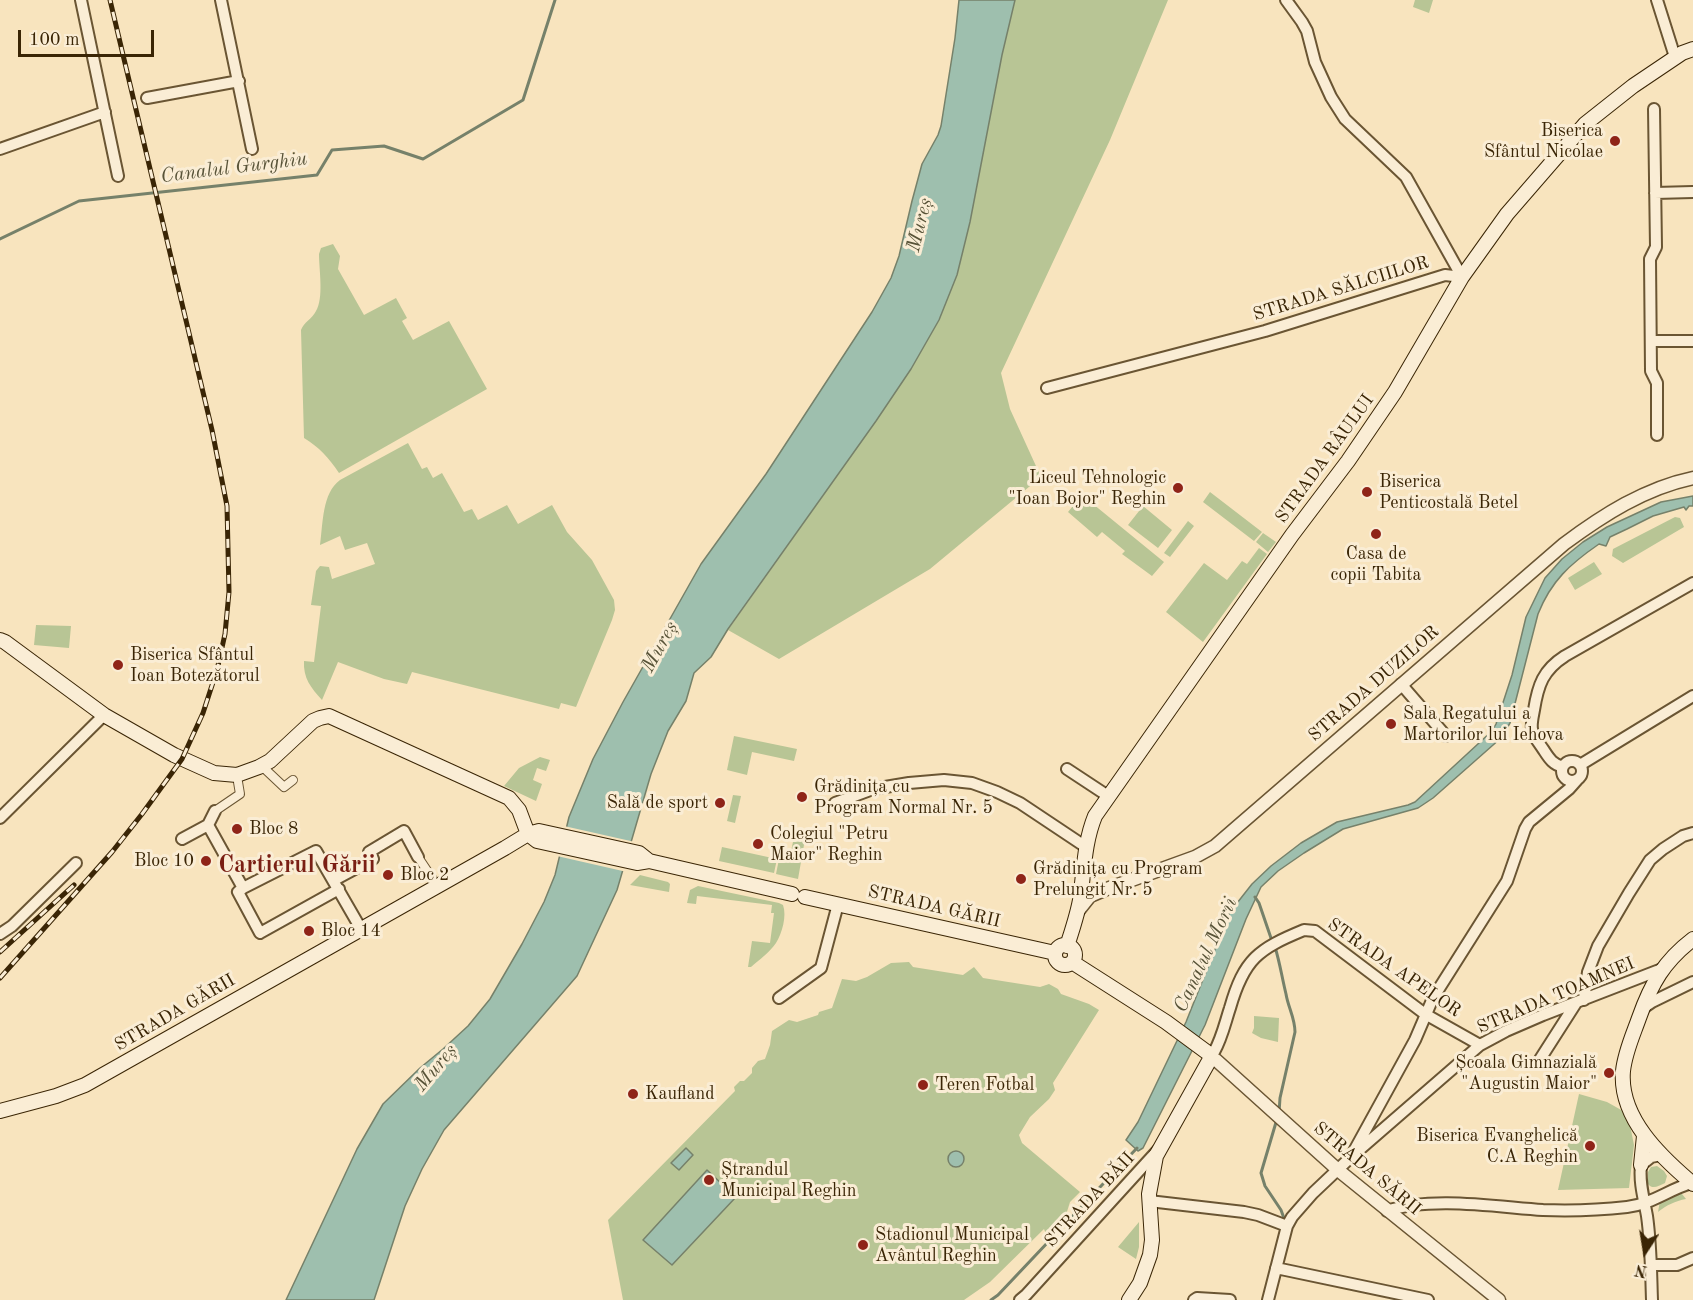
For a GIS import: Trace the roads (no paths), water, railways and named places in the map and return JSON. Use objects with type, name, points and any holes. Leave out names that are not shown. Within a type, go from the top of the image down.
[{"type":"main road","name":"STRADA RÂULUI","points":[[1061,949],[1077,912],[1089,829],[1095,816],[1395,392],[1462,277],[1508,214],[1585,124],[1633,86],[1675,57],[1693,49]]},
{"type":"main road","points":[[0,640],[104,715],[182,759],[214,773],[230,776],[243,774],[259,767],[270,760],[313,721],[329,716],[509,798],[535,835]]},
{"type":"main road","name":"STRADA GĂRII","points":[[0,1111],[56,1096],[85,1085],[505,848],[535,835],[838,904],[1061,949],[1056,960],[1067,965],[1072,962]]},
{"type":"main road","points":[[1692,1183],[1644,1136],[1630,1107],[1623,1083],[1623,1072],[1627,1052],[1642,1009],[1656,979],[1662,969],[1693,939]]},
{"type":"main road","name":"STRADA SĂRII","points":[[1072,962],[1173,1026],[1209,1055]]},
{"type":"main road","points":[[1129,1300],[1146,1269],[1152,1240],[1149,1202],[1153,1169],[1160,1148],[1209,1055]]},
{"type":"main road","points":[[1641,1165],[1644,1136]]},
{"type":"street","points":[[81,0],[118,176]]},
{"type":"street","points":[[221,0],[252,149]]},
{"type":"street","name":"STRADA SĂLCIILOR","points":[[1286,0],[1307,32],[1315,62],[1335,104],[1345,119],[1406,177],[1462,277]]},
{"type":"street","points":[[1657,0],[1675,57]]},
{"type":"street","points":[[147,98],[239,81]]},
{"type":"street","points":[[1654,109],[1656,247],[1650,259],[1651,371],[1657,383],[1657,435]]},
{"type":"street","points":[[0,149],[105,112]]},
{"type":"street","points":[[1655,193],[1693,192]]},
{"type":"street","name":"STRADA SĂLCIILOR","points":[[1047,388],[1265,331],[1445,275],[1462,277]]},
{"type":"street","points":[[1651,341],[1693,341]]},
{"type":"street","name":"STRADA DUZILOR","points":[[1077,912],[1085,901],[1104,890],[1195,857],[1215,846],[1532,571],[1597,519],[1654,490],[1693,478]]},
{"type":"street","points":[[1563,766],[1551,761],[1532,729],[1538,689],[1547,672],[1554,663],[1565,656],[1693,584]]},
{"type":"street","points":[[1401,684],[1446,736]]},
{"type":"street","points":[[1580,765],[1693,696]]},
{"type":"street","points":[[0,818],[104,715]]},
{"type":"street","points":[[1351,1157],[1415,1040],[1425,1014],[1444,980],[1507,881],[1529,822],[1563,795],[1571,779],[1582,775],[1580,765],[1570,761],[1563,766],[1562,773],[1571,779]]},
{"type":"street","points":[[1067,769],[1108,796]]},
{"type":"street","points":[[266,770],[284,787],[293,780]]},
{"type":"street","points":[[835,803],[873,789],[909,783],[944,780],[972,783],[1020,803],[1086,847]]},
{"type":"street","points":[[182,839],[208,825],[215,811],[240,794],[238,782]]},
{"type":"street","points":[[208,825],[243,888]]},
{"type":"street","points":[[361,929],[337,885],[316,850],[238,892],[260,933],[337,885],[373,859],[369,852],[404,831],[432,878]]},
{"type":"street","points":[[1537,1064],[1580,1001],[1587,972],[1598,946],[1650,861],[1663,849],[1683,836],[1693,833]]},
{"type":"street","points":[[0,934],[12,926],[76,863]]},
{"type":"street","points":[[779,998],[821,968],[838,904]]},
{"type":"street","name":"STRADA APELOR","points":[[1209,1055],[1222,1037],[1236,986],[1245,969],[1256,955],[1304,930],[1315,931],[1425,1014],[1480,1045]]},
{"type":"street","name":"STRADA TOAMNEI","points":[[1268,1300],[1280,1269],[1289,1222],[1313,1193],[1480,1045],[1506,1031],[1662,969]]},
{"type":"street","points":[[1642,1009],[1693,982]]},
{"type":"street","name":"STRADA SĂRII","points":[[1209,1055],[1338,1170],[1499,1300]]},
{"type":"street","points":[[1375,1112],[1391,1124]]},
{"type":"street","name":"STRADA BĂII","points":[[1020,1300],[1160,1148]]},
{"type":"street","points":[[1652,1300],[1647,1215],[1640,1179],[1641,1165],[1661,1155]]},
{"type":"street","points":[[1387,1211],[1399,1207],[1428,1204],[1548,1210],[1629,1207],[1656,1200],[1676,1188],[1692,1183]]},
{"type":"street","points":[[1149,1202],[1244,1212],[1289,1222]]},
{"type":"street","points":[[1650,1265],[1677,1265],[1693,1258]]},
{"type":"street","points":[[1280,1269],[1428,1300]]},
{"type":"street","points":[[1194,1300],[1197,1298],[1230,1300]]},
{"type":"water","name":"Mureș","points":[[959,0],[1015,0],[1002,55],[970,222],[957,275],[939,320],[911,369],[876,421],[728,629],[711,657],[694,673],[686,701],[668,731],[651,774],[617,890],[577,976],[444,1130],[405,1206],[374,1300],[286,1300],[357,1149],[383,1104],[468,1026],[490,999],[544,902],[555,875],[569,817],[593,759],[623,702],[701,564],[766,474],[872,312],[891,278],[899,256],[922,164],[941,126]]},
{"type":"water","points":[[1693,496],[1693,506],[1689,506],[1686,510],[1684,507],[1653,516],[1610,537],[1606,546],[1599,544],[1562,574],[1543,602],[1538,614],[1510,723],[1501,738],[1433,798],[1418,808],[1343,829],[1278,871],[1261,887],[1246,919],[1205,1025],[1143,1148],[1138,1151],[1126,1140],[1138,1122],[1186,1022],[1230,912],[1252,884],[1301,843],[1337,822],[1415,802],[1492,731],[1512,675],[1526,617],[1545,578],[1562,559],[1607,527],[1661,502]]},
{"type":"water","points":[[686,1148],[693,1155],[679,1170],[671,1163]]},
{"type":"water","points":[[956,1151],[964,1159],[956,1167],[948,1159]]},
{"type":"water","points":[[707,1170],[736,1197],[672,1265],[643,1240]]},
{"type":"waterway","name":"Canalul Gurghiu","points":[[0,239],[79,201],[317,175],[332,150],[384,146],[423,159],[523,100],[555,0]]},
{"type":"waterway","points":[[1255,897],[1272,941]]},
{"type":"waterway","points":[[1275,947],[1295,1032],[1280,1098],[1279,1113]]},
{"type":"waterway","points":[[1277,1119],[1261,1173],[1265,1186],[1281,1210],[1285,1221]]},
{"type":"waterway","name":"Canalul Morii","points":[[991,1300],[1137,1148]]},
{"type":"railway","points":[[0,978],[112,852],[182,759],[203,713],[217,670],[225,634],[229,592],[227,506],[212,430],[110,0]]},
{"type":"railway","points":[[0,952],[74,885]]},
{"type":"place","name":"Biserica Sfântul Nicolae","points":[[1615,141]]},
{"type":"place","name":"Liceul Tehnologic \"Ioan Bojor\" Reghin","points":[[1178,488]]},
{"type":"place","name":"Biserica Penticostală Betel","points":[[1367,492]]},
{"type":"place","name":"Casa de copii Tabita","points":[[1376,534]]},
{"type":"place","name":"Biserica Sfântul Ioan Botezătorul","points":[[118,665]]},
{"type":"place","name":"Sala Regatului a Martorilor lui Iehova","points":[[1391,724]]},
{"type":"place","name":"Grădinița cu Program Normal Nr. 5","points":[[802,797]]},
{"type":"place","name":"Sală de sport","points":[[720,803]]},
{"type":"place","name":"Bloc 8","points":[[237,829]]},
{"type":"place","name":"Colegiul \"Petru Maior\" Reghin","points":[[758,844]]},
{"type":"place","name":"Bloc 10","points":[[206,861]]},
{"type":"place","name":"Bloc 2","points":[[388,875]]},
{"type":"place","name":"Grădinița cu Program Prelungit Nr. 5","points":[[1021,879]]},
{"type":"place","name":"Bloc 14","points":[[309,931]]},
{"type":"place","name":"Școala Gimnazială \"Augustin Maior\"","points":[[1609,1073]]},
{"type":"place","name":"Teren Fotbal","points":[[923,1085]]},
{"type":"place","name":"Kaufland","points":[[633,1094]]},
{"type":"place","name":"Biserica Evanghelică C.A Reghin","points":[[1590,1146]]},
{"type":"place","name":"Ștrandul Municipal Reghin","points":[[709,1180]]},
{"type":"place","name":"Stadionul Municipal Avântul Reghin","points":[[863,1245]]},
{"type":"district","name":"Cartierul Gării","points":[[297,866]]}]
